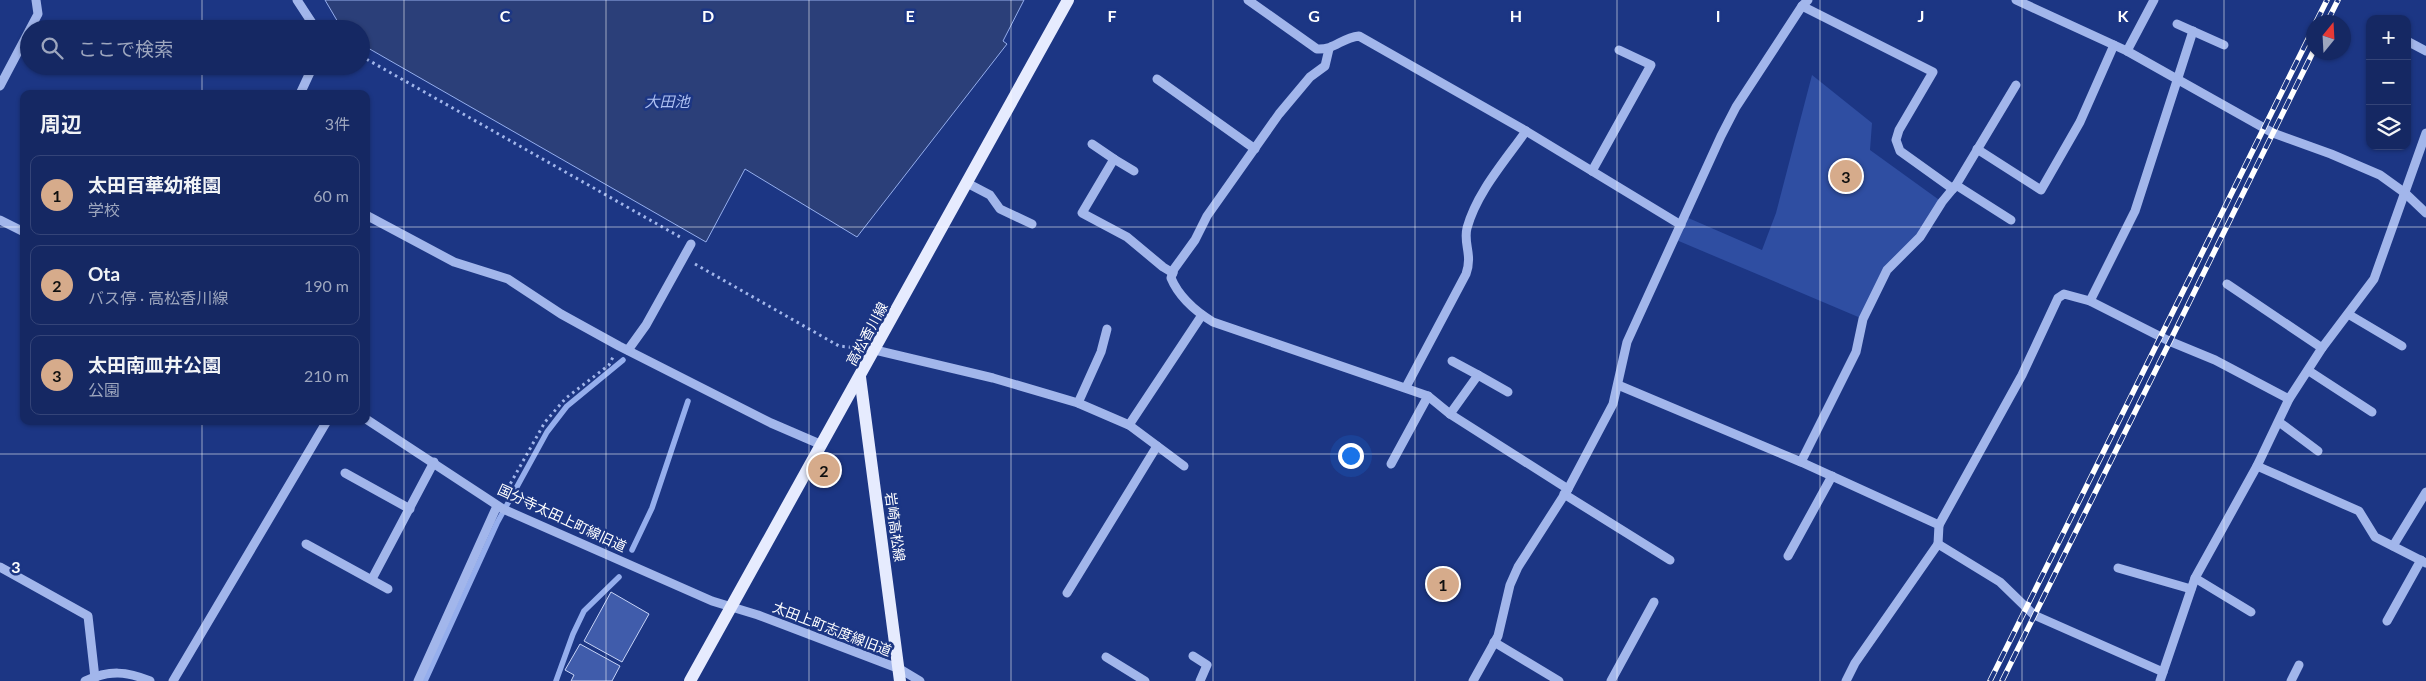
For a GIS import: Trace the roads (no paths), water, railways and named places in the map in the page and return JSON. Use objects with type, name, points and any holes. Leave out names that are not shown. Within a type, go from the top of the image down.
[{"type":"main road","name":"高松香川線","points":[[690,681],[1068,0]]},
{"type":"main road","name":"岩崎高松線","points":[[860,377],[900,675]]},
{"type":"street","points":[[35,20],[38,14],[36,0]]},
{"type":"street","points":[[298,0],[310,20]]},
{"type":"street","points":[[1248,0],[1317,49],[1328,50],[1346,38],[1359,36],[1526,131],[1681,224]]},
{"type":"street","points":[[2016,0],[2127,51],[2273,133],[2331,154],[2380,175],[2405,193],[2426,213]]},
{"type":"street","points":[[2127,51],[2154,0]]},
{"type":"street","points":[[1474,681],[1494,642],[1510,585],[1518,567],[1566,491],[1613,404],[1627,342],[1732,114],[1805,3],[1933,72],[1899,130],[1896,140],[1900,151],[1955,187],[2011,220]]},
{"type":"street","points":[[2177,24],[2224,44]]},
{"type":"street","points":[[2090,301],[2135,211],[2193,31]]},
{"type":"street","points":[[2411,44],[2426,51]]},
{"type":"street","points":[[1977,149],[2041,190],[2080,122],[2114,45]]},
{"type":"street","points":[[0,86],[20,47]]},
{"type":"street","points":[[1328,50],[1325,66],[1310,77],[1298,92],[1207,216],[1196,240],[1173,273],[1171,278],[1175,286],[1187,302],[1213,322],[1406,386],[1428,396],[1450,414],[1670,560]]},
{"type":"street","points":[[1592,171],[1651,65],[1619,50]]},
{"type":"street","points":[[302,90],[309,75]]},
{"type":"street","points":[[1157,79],[1255,150]]},
{"type":"street","points":[[1801,462],[1856,352],[1863,319],[1887,270],[1920,237],[1942,202],[1955,187],[2016,85]]},
{"type":"street","points":[[1406,386],[1466,274],[1470,262],[1466,229],[1482,193],[1526,131]]},
{"type":"street","points":[[2160,681],[2195,578],[2257,466],[2289,399],[2322,348],[2374,278],[2426,133]]},
{"type":"street","points":[[1092,144],[1134,171]]},
{"type":"street","points":[[1114,159],[1082,212],[1127,237],[1163,268],[1173,273]]},
{"type":"street","points":[[967,183],[990,195],[1000,209],[1032,224]]},
{"type":"street","points":[[370,217],[454,262],[508,279],[561,314],[624,348],[771,422],[822,445]]},
{"type":"street","points":[[0,220],[20,230]]},
{"type":"street","points":[[624,348],[646,325],[691,244]]},
{"type":"street","points":[[2227,284],[2322,348]]},
{"type":"street","points":[[1849,680],[1855,663],[1938,544],[1939,525],[2022,375],[2058,298],[2064,294],[2090,301],[2169,341],[2215,360],[2289,399]]},
{"type":"street","points":[[2348,314],[2402,346]]},
{"type":"street","points":[[1129,425],[1202,315]]},
{"type":"street","points":[[1078,403],[1101,352],[1107,329]]},
{"type":"street","points":[[875,350],[993,378],[1078,403],[1129,425],[1184,466]]},
{"type":"street","points":[[1452,361],[1508,392]]},
{"type":"street","points":[[2308,371],[2372,412]]},
{"type":"street","points":[[1450,414],[1478,375]]},
{"type":"street","points":[[1618,385],[1801,462],[1939,525]]},
{"type":"street","points":[[1391,464],[1428,396]]},
{"type":"street","name":"国分寺太田上町線旧道","points":[[370,422],[434,462],[502,509],[712,600],[732,605]]},
{"type":"street","points":[[2278,422],[2318,451]]},
{"type":"street","points":[[173,681],[325,425]]},
{"type":"street","points":[[1067,593],[1157,446]]},
{"type":"street","points":[[372,579],[434,462]]},
{"type":"street","points":[[2257,466],[2359,511],[2375,537],[2424,561],[2387,622]]},
{"type":"street","points":[[345,473],[410,509]]},
{"type":"street","points":[[1788,556],[1832,476]]},
{"type":"street","points":[[2393,546],[2426,492]]},
{"type":"street","points":[[418,681],[502,509]]},
{"type":"street","points":[[306,544],[388,589]]},
{"type":"street","points":[[1938,544],[2000,582],[2034,615],[2163,672]]},
{"type":"street","points":[[0,567],[88,616],[94,678]]},
{"type":"street","points":[[2118,568],[2191,589]]},
{"type":"street","points":[[2195,578],[2251,612]]},
{"type":"street","points":[[1611,681],[1654,602]]},
{"type":"street","name":"太田上町志度線旧道","points":[[732,605],[900,675],[920,681]]},
{"type":"street","points":[[1494,642],[1559,681]]},
{"type":"street","points":[[1193,656],[1207,665],[1200,681]]},
{"type":"street","points":[[1106,657],[1145,681]]},
{"type":"street","points":[[2291,681],[2299,665]]},
{"type":"street","points":[[85,681],[104,674],[130,673],[150,681]]},
{"type":"water","name":"大田池","points":[[325,0],[1024,0],[1003,41],[1007,44],[857,237],[745,169],[706,242],[370,49],[370,20],[337,20]]},
{"type":"waterway","points":[[425,681],[497,523],[547,432],[567,406],[623,360]]},
{"type":"waterway","points":[[632,550],[652,508],[688,401]]},
{"type":"waterway","points":[[556,681],[573,634],[584,611],[619,577]]},
{"type":"railway","points":[[2320,15],[2327,0]]},
{"type":"railway","points":[[2330,15],[2338,0]]},
{"type":"railway","points":[[1990,681],[2306,43]]},
{"type":"railway","points":[[2002,681],[2309,60]]},
{"type":"place","name":"太田南皿井公園","points":[[1846,176]]},
{"type":"place","name":"Ota","points":[[824,470]]},
{"type":"place","name":"太田百華幼稚園","points":[[1443,584]]}]
